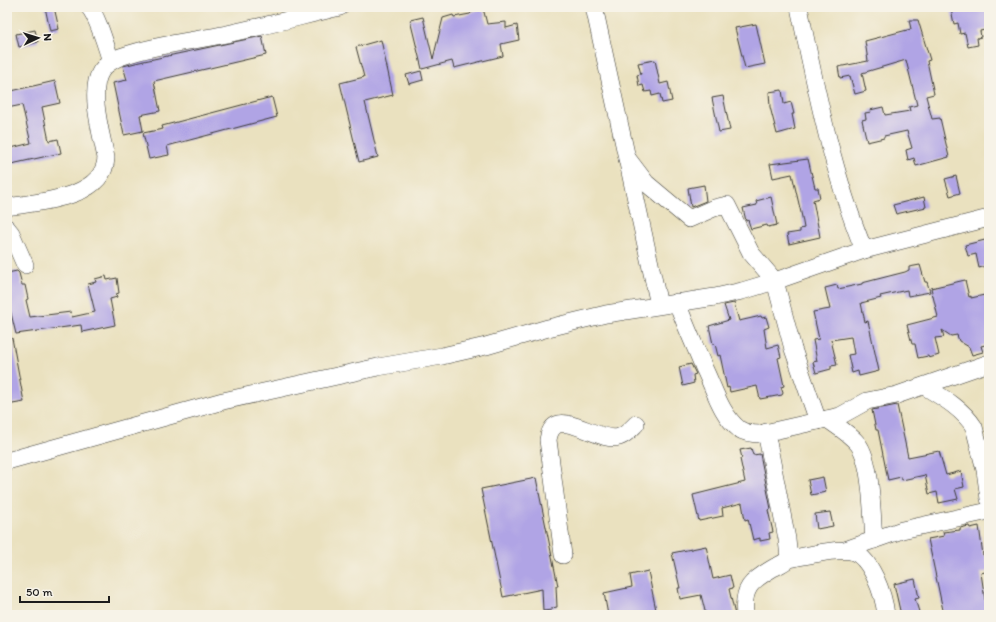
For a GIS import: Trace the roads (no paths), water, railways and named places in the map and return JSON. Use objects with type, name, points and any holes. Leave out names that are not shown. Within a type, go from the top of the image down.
[{"type":"street","points":[[89,7],[98,23],[111,62]]},
{"type":"street","points":[[7,208],[67,196],[81,191],[96,181],[105,166],[106,158],[97,110],[96,82],[101,71],[111,62],[136,53],[287,13],[340,7]]},
{"type":"street","points":[[594,7],[659,305]]},
{"type":"street","points":[[799,7],[834,160],[846,201],[864,250]]},
{"type":"street","points":[[627,158],[646,183],[688,219],[714,208],[727,206],[751,253],[775,281],[793,349],[822,420],[849,435],[862,450],[870,486],[874,540]]},
{"type":"street","points":[[7,461],[250,395],[486,346],[548,328],[606,314],[715,297],[775,281],[864,250],[989,218]]},
{"type":"street","points":[[7,228],[25,265]]},
{"type":"street","points":[[677,302],[697,354],[727,414],[744,432],[755,434],[840,416],[867,401],[897,395],[989,363]]},
{"type":"street","points":[[924,386],[960,412],[971,422],[974,427],[985,470],[989,499]]},
{"type":"street","points":[[564,555],[548,440],[549,431],[558,423],[566,423],[600,435],[618,438],[628,432],[636,424]]},
{"type":"street","points":[[766,432],[787,539],[789,558]]},
{"type":"street","points":[[745,615],[745,594],[750,583],[789,558],[845,550],[914,527],[989,511]]},
{"type":"street","points":[[845,550],[856,553],[869,567],[880,590],[886,615]]}]
